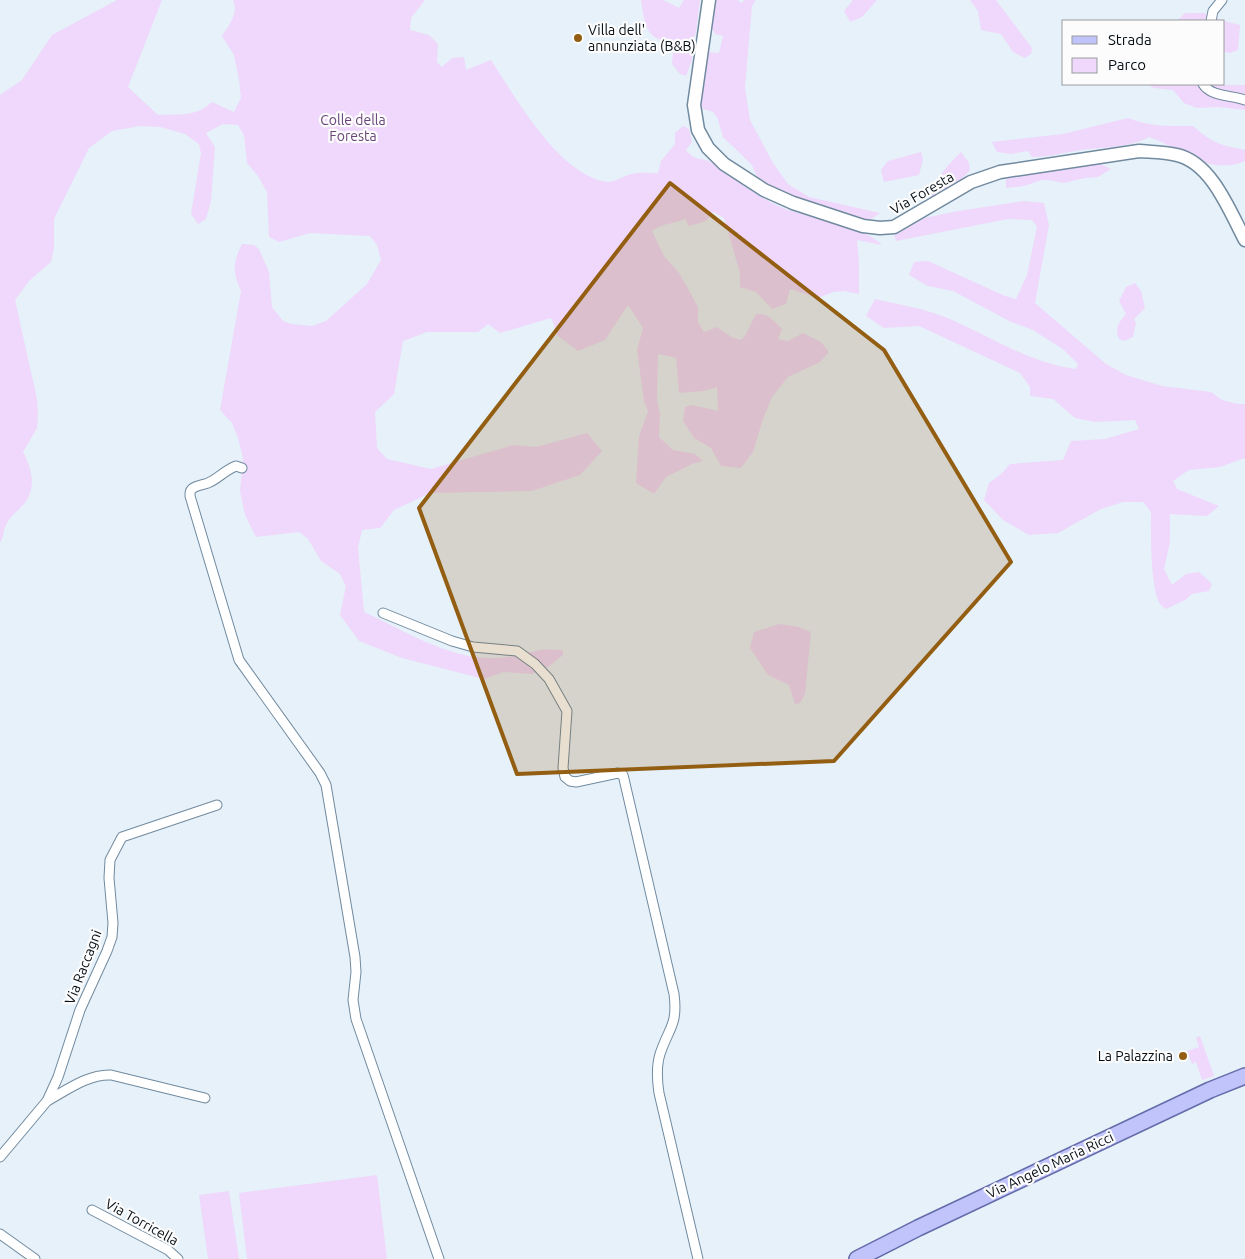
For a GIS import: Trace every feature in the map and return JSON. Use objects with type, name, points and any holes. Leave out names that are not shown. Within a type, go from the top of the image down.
[{"type":"main road","name":"Via Foresta","points":[[709,0],[694,105],[698,130],[708,148],[724,164],[764,190],[794,204],[863,226],[894,227],[971,182],[1000,172],[1139,152],[1154,152],[1178,155],[1197,164],[1207,174],[1218,191],[1245,240]]},
{"type":"main road","name":"Via Angelo Maria Ricci","points":[[857,1259],[1175,1106],[1245,1076]]},
{"type":"street","points":[[1211,20],[1213,11],[1222,0]]},
{"type":"street","points":[[1204,85],[1212,92],[1245,100]]},
{"type":"street","points":[[242,468],[236,466],[226,470],[208,483],[194,487],[191,490],[190,496],[239,660],[315,765],[326,785],[355,957],[356,972],[353,1000],[356,1019],[439,1259]]},
{"type":"street","points":[[383,613],[452,641],[473,647],[517,652],[525,656],[549,679],[567,711],[563,768],[565,777],[570,781],[576,782],[618,773],[624,779],[674,994],[675,1020],[660,1054],[657,1076],[659,1093],[698,1259]]},
{"type":"street","name":"Via Raccagni","points":[[0,1156],[47,1101],[58,1077],[80,1010],[112,937],[110,860],[122,836],[217,805]]},
{"type":"street","points":[[47,1101],[74,1086],[101,1075],[111,1075],[205,1098]]},
{"type":"street","name":"Via Torricella","points":[[92,1210],[168,1250],[178,1259]]},
{"type":"street","points":[[0,1234],[35,1259]]},
{"type":"highlighted area","points":[[670,183],[884,350],[1011,562],[834,761],[517,774],[419,508]]},
{"type":"green space","name":"Colle della Foresta","points":[[117,0],[162,0],[128,87],[158,115],[194,112],[212,102],[234,112],[241,98],[239,80],[234,55],[222,36],[234,14],[235,5],[233,0],[425,0],[411,18],[410,30],[429,35],[438,44],[437,62],[442,67],[452,58],[464,57],[466,70],[491,60],[526,113],[555,150],[571,165],[588,176],[609,182],[634,173],[658,173],[661,161],[675,144],[675,133],[683,126],[689,129],[692,142],[686,150],[693,157],[712,163],[751,191],[776,205],[862,232],[882,245],[857,240],[859,294],[844,291],[833,292],[818,298],[790,289],[786,304],[772,309],[756,292],[740,287],[740,273],[724,218],[713,212],[706,221],[689,226],[685,219],[660,226],[652,231],[664,256],[679,273],[698,307],[698,322],[704,332],[717,327],[733,338],[741,340],[756,314],[760,314],[771,318],[782,329],[778,339],[788,341],[803,333],[821,342],[829,352],[820,362],[788,377],[772,397],[753,452],[741,468],[721,466],[711,448],[694,438],[683,421],[685,407],[693,405],[718,411],[717,387],[704,391],[679,393],[676,358],[658,354],[657,399],[660,414],[659,437],[673,450],[695,454],[703,461],[692,464],[666,477],[654,494],[636,483],[639,436],[648,411],[644,402],[637,350],[643,328],[628,305],[605,340],[578,351],[558,336],[551,318],[500,333],[488,324],[478,332],[427,332],[403,341],[394,394],[375,412],[377,448],[387,459],[431,469],[513,445],[536,447],[587,433],[602,451],[580,475],[532,491],[430,493],[394,510],[380,528],[362,530],[358,548],[364,612],[443,649],[460,654],[500,658],[540,650],[563,650],[563,655],[548,667],[532,674],[504,672],[484,679],[402,658],[359,641],[340,615],[346,586],[340,574],[321,561],[308,539],[299,532],[256,537],[245,515],[240,491],[243,458],[232,423],[220,410],[241,291],[236,278],[235,262],[242,244],[254,245],[259,249],[269,272],[272,307],[283,321],[312,326],[326,321],[367,284],[381,260],[377,245],[370,236],[310,233],[279,242],[269,237],[267,192],[258,176],[247,163],[244,135],[238,125],[223,124],[206,133],[215,147],[211,201],[206,219],[198,224],[191,214],[201,153],[199,144],[185,134],[160,127],[140,126],[112,131],[89,148],[54,219],[54,248],[51,262],[29,281],[15,300],[37,399],[38,414],[37,428],[23,452],[31,471],[31,491],[24,504],[12,516],[5,527],[0,543],[0,95],[22,80],[52,35]]},
{"type":"green space","points":[[641,0],[663,0],[679,8],[684,0],[700,0],[696,32],[693,40],[692,60],[686,76],[680,74],[672,64],[672,40],[657,38],[648,29],[643,15]]},
{"type":"green space","points":[[714,0],[737,0],[742,3],[744,0],[756,0],[752,6],[745,87],[750,120],[773,163],[788,184],[809,197],[880,213],[868,221],[842,215],[775,191],[757,177],[752,165],[723,137],[717,117],[713,112],[700,108],[699,79],[706,52],[719,53],[723,36],[715,34],[709,22]]},
{"type":"green space","points":[[853,0],[877,0],[862,17],[850,22],[844,11]]},
{"type":"green space","points":[[970,0],[996,0],[1032,48],[1031,54],[1025,58],[1013,52],[1001,34],[981,30],[978,11]]},
{"type":"green space","points":[[1185,13],[1204,13],[1221,20],[1178,20]]},
{"type":"green space","points":[[1225,21],[1240,25],[1238,50],[1230,53],[1225,52]]},
{"type":"green space","points":[[1149,85],[1245,85],[1245,110],[1218,107],[1197,108],[1184,103],[1173,90],[1154,88]]},
{"type":"green space","points":[[1128,118],[1168,126],[1193,126],[1217,142],[1229,147],[1245,150],[1245,161],[1232,165],[1207,163],[1149,137],[1125,145],[1039,157],[1032,157],[1028,151],[1011,154],[997,152],[992,142],[1063,134]]},
{"type":"green space","points":[[921,152],[923,160],[919,175],[884,182],[881,170],[888,161]]},
{"type":"green space","points":[[961,152],[969,163],[970,170],[953,186],[932,196],[938,179]]},
{"type":"green space","points":[[1101,164],[1111,169],[1098,177],[1064,183],[1042,180],[1024,186],[1006,188],[1006,179],[1031,170]]},
{"type":"green space","points":[[1024,201],[1044,203],[1049,225],[1035,303],[1106,364],[1126,375],[1162,386],[1211,392],[1222,400],[1245,404],[1245,458],[1220,467],[1189,470],[1173,481],[1177,489],[1219,506],[1207,516],[1170,514],[1170,542],[1164,569],[1172,585],[1186,574],[1199,572],[1212,584],[1209,591],[1192,594],[1185,600],[1166,609],[1160,604],[1154,586],[1151,512],[1143,502],[1123,502],[1101,509],[1058,533],[1029,535],[1003,520],[984,500],[989,483],[1010,464],[1063,460],[1071,441],[1105,439],[1139,429],[1135,420],[1095,422],[1075,418],[1053,399],[1030,396],[1030,387],[1020,373],[919,326],[884,328],[866,316],[875,299],[934,313],[1027,356],[1076,369],[1078,364],[1064,350],[1033,330],[1011,322],[953,291],[928,286],[909,275],[914,262],[928,261],[1005,296],[1016,299],[1027,275],[1037,227],[1032,220],[1008,219],[896,241],[894,233],[905,224],[924,218]]},
{"type":"green space","points":[[1135,283],[1141,291],[1145,308],[1134,319],[1136,323],[1133,337],[1124,341],[1119,339],[1117,332],[1119,323],[1126,314],[1119,301],[1126,287]]},
{"type":"green space","points":[[779,624],[799,627],[811,632],[805,694],[800,703],[795,704],[789,685],[768,675],[750,648],[754,632]]},
{"type":"green space","points":[[1200,1036],[1214,1076],[1202,1080],[1196,1062],[1192,1064],[1187,1051],[1199,1047],[1196,1038]]},
{"type":"green space","points":[[377,1175],[387,1259],[247,1259],[239,1193]]},
{"type":"green space","points":[[229,1191],[239,1259],[208,1259],[199,1195]]},
{"type":"place","name":"Villa dell' annunziata (B&B)","points":[[578,38]]},
{"type":"place","name":"La Palazzina","points":[[1183,1056]]}]
